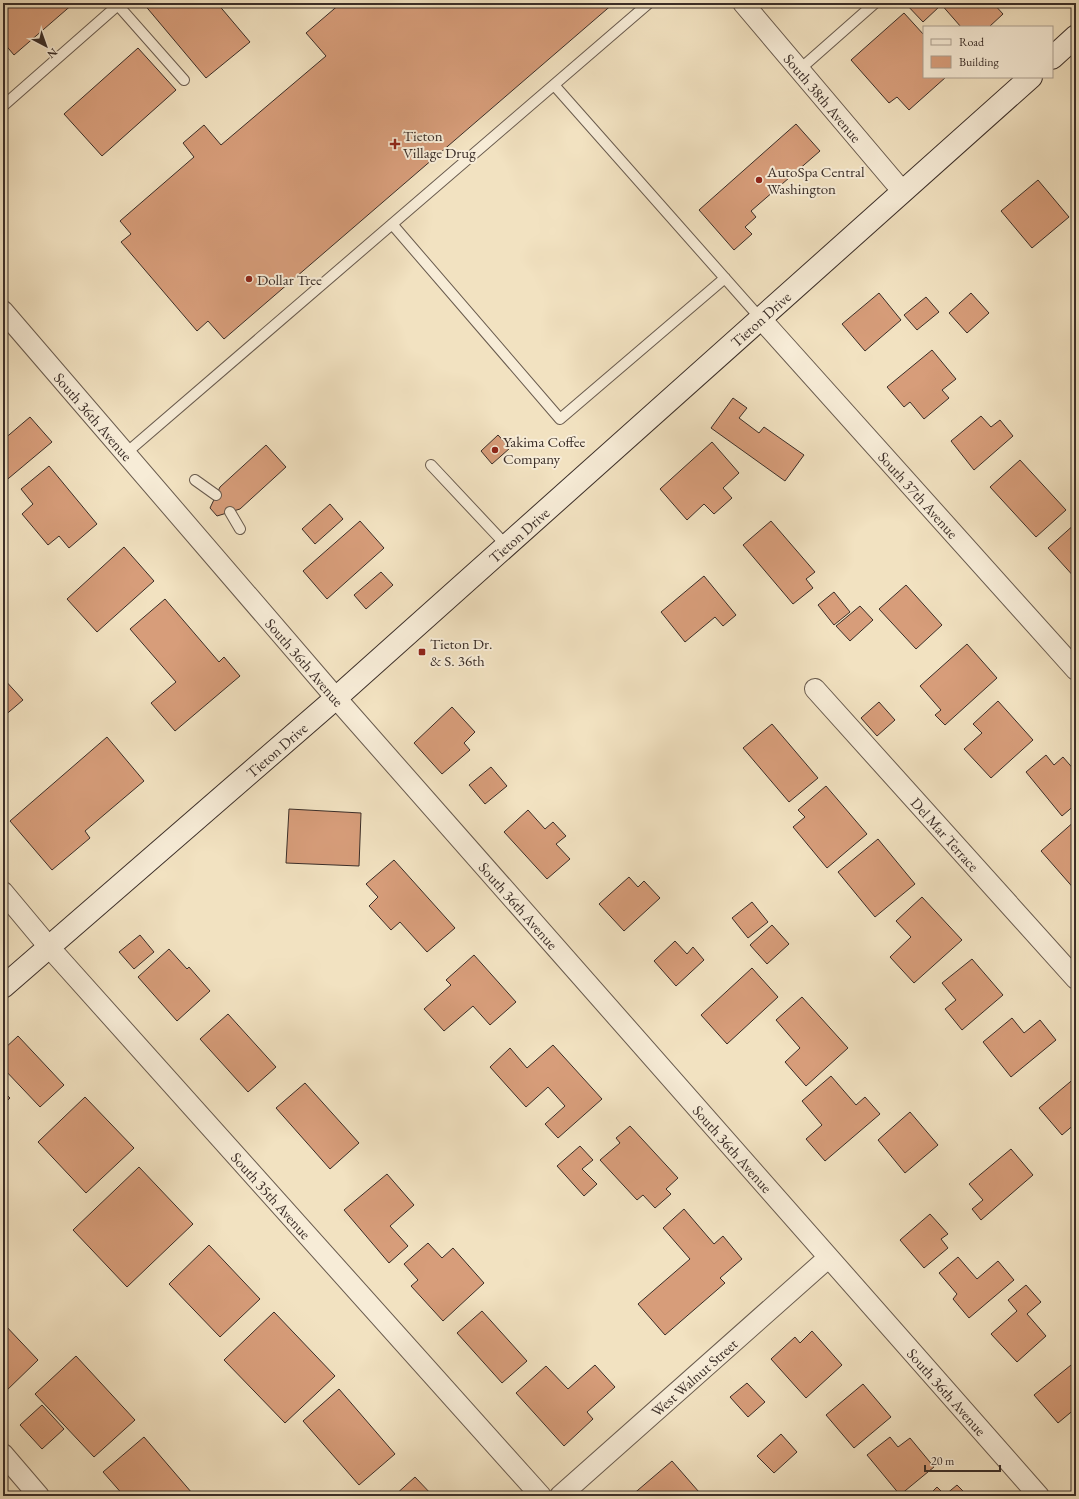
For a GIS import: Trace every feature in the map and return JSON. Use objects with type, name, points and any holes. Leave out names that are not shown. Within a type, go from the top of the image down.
[{"type":"main road","points":[[1053,57],[1076,36]]},
{"type":"main road","name":"Tieton Drive","points":[[3,987],[336,698],[1030,78]]},
{"type":"street","name":"South 38th Avenue","points":[[743,3],[903,192]]},
{"type":"street","name":"South 36th Avenue","points":[[3,311],[336,698],[1039,1496]]},
{"type":"street","name":"South 37th Avenue","points":[[761,319],[1076,670]]},
{"type":"street","name":"Del Mar Terrace","points":[[815,689],[1076,979]]},
{"type":"street","name":"South 35th Avenue","points":[[3,892],[49,947],[541,1496]]},
{"type":"street","name":"West Walnut Street","points":[[560,1496],[828,1258]]},
{"type":"street","points":[[3,1454],[39,1496]]},
{"type":"lane","points":[[125,454],[649,3]]},
{"type":"lane","points":[[799,70],[875,3]]},
{"type":"lane","points":[[3,106],[117,4],[184,80]]},
{"type":"lane","points":[[554,85],[761,319]]},
{"type":"lane","points":[[392,224],[560,419],[725,278]]},
{"type":"lane","points":[[431,465],[507,546]]},
{"type":"lane","points":[[194,480],[216,495]]},
{"type":"lane","points":[[230,512],[240,529]]},
{"type":"building","points":[[3,3],[74,3],[14,55],[3,42]]},
{"type":"building","points":[[143,3],[217,3],[250,42],[206,78]]},
{"type":"building","points":[[341,3],[378,3],[380,5],[382,3],[614,3],[224,339],[208,321],[197,331],[121,242],[131,234],[120,221],[194,157],[183,143],[204,125],[221,145],[326,56],[306,33]]},
{"type":"building","points":[[905,3],[937,3],[940,6],[923,22]]},
{"type":"building","points":[[940,3],[993,3],[1003,14],[990,26],[960,26]]},
{"type":"building","points":[[904,13],[923,34],[923,78],[945,78],[909,110],[897,97],[889,103],[851,60]]},
{"type":"building","points":[[138,48],[176,90],[102,156],[64,114]]},
{"type":"building","points":[[3,54],[8,60],[3,65]]},
{"type":"building","name":"AutoSpa Central Washington","points":[[796,124],[820,151],[751,211],[756,217],[745,227],[752,234],[734,250],[699,210]]},
{"type":"building","points":[[1038,180],[1069,217],[1032,248],[1001,211]]},
{"type":"building","points":[[879,293],[901,320],[865,351],[842,324]]},
{"type":"building","points":[[971,293],[989,313],[967,333],[949,313]]},
{"type":"building","points":[[926,297],[939,312],[917,330],[904,315]]},
{"type":"building","points":[[932,350],[956,379],[942,390],[949,398],[924,419],[910,402],[904,407],[887,387]]},
{"type":"building","points":[[733,398],[747,408],[739,418],[759,433],[764,427],[804,455],[785,481],[711,428]]},
{"type":"building","points":[[981,416],[991,427],[1000,420],[1013,436],[974,470],[951,441]]},
{"type":"building","points":[[30,417],[52,442],[3,483],[3,440]]},
{"type":"building","name":"Yakima Coffee Company","points":[[498,435],[510,448],[492,464],[481,451]]},
{"type":"building","points":[[712,442],[739,473],[723,488],[732,498],[714,514],[704,504],[687,520],[660,489]]},
{"type":"building","points":[[266,445],[286,467],[240,509],[217,516],[210,508],[220,487]]},
{"type":"building","points":[[1020,460],[1066,510],[1036,537],[990,487]]},
{"type":"building","points":[[49,466],[97,524],[69,548],[59,536],[48,545],[22,514],[33,504],[21,489]]},
{"type":"building","points":[[330,504],[343,519],[315,544],[302,529]]},
{"type":"building","points":[[360,521],[384,548],[327,599],[303,571]]},
{"type":"building","points":[[771,521],[815,572],[806,579],[813,588],[793,604],[743,545]]},
{"type":"building","points":[[1076,523],[1076,579],[1048,548]]},
{"type":"building","points":[[124,547],[154,581],[97,632],[67,599]]},
{"type":"building","points":[[381,572],[393,585],[366,609],[354,595]]},
{"type":"building","points":[[704,576],[736,615],[723,626],[715,617],[685,642],[661,612]]},
{"type":"building","points":[[906,585],[942,625],[916,649],[879,609]]},
{"type":"building","points":[[834,592],[850,612],[834,625],[818,605]]},
{"type":"building","points":[[165,599],[219,662],[224,657],[240,676],[175,731],[151,703],[176,682],[130,629]]},
{"type":"building","points":[[860,606],[873,620],[850,641],[836,626]]},
{"type":"building","points":[[967,644],[997,678],[945,725],[935,715],[941,710],[920,686]]},
{"type":"building","points":[[3,678],[23,700],[3,717]]},
{"type":"building","points":[[998,701],[1033,740],[991,778],[964,749],[982,733],[973,724]]},
{"type":"building","points":[[879,702],[895,720],[877,736],[861,718]]},
{"type":"building","points":[[452,707],[475,732],[464,743],[470,750],[442,774],[414,743]]},
{"type":"building","points":[[772,724],[818,778],[789,802],[743,748]]},
{"type":"building","points":[[107,737],[144,781],[85,831],[90,838],[52,870],[10,821]]},
{"type":"building","points":[[1046,755],[1054,765],[1063,757],[1076,772],[1076,804],[1062,816],[1026,772]]},
{"type":"building","points":[[491,767],[507,786],[485,804],[469,785]]},
{"type":"building","points":[[826,786],[867,834],[827,868],[793,827],[805,817],[798,810]]},
{"type":"building","points":[[289,809],[361,813],[359,866],[286,863]]},
{"type":"building","points":[[528,810],[545,829],[553,822],[566,836],[556,844],[570,859],[547,879],[504,832]]},
{"type":"building","points":[[1076,820],[1076,891],[1041,851]]},
{"type":"building","points":[[878,839],[915,884],[875,917],[838,872]]},
{"type":"building","points":[[394,860],[455,928],[427,952],[400,922],[391,930],[369,906],[378,897],[366,884]]},
{"type":"building","points":[[629,877],[638,887],[644,881],[660,898],[624,931],[599,904]]},
{"type":"building","points":[[922,897],[962,940],[914,983],[890,957],[911,937],[896,921]]},
{"type":"building","points":[[752,902],[768,922],[748,938],[732,918]]},
{"type":"building","points":[[772,925],[789,944],[767,964],[750,945]]},
{"type":"building","points":[[140,935],[154,952],[134,969],[119,952]]},
{"type":"building","points":[[675,941],[687,954],[693,947],[704,960],[676,986],[654,961]]},
{"type":"building","points":[[169,949],[187,969],[189,967],[210,991],[177,1021],[138,977]]},
{"type":"building","points":[[474,955],[516,1002],[490,1025],[473,1006],[444,1031],[424,1009],[451,985],[446,980]]},
{"type":"building","points":[[972,959],[1003,995],[962,1030],[945,1009],[956,1000],[942,983]]},
{"type":"building","points":[[752,968],[778,997],[727,1044],[701,1015]]},
{"type":"building","points":[[802,997],[848,1048],[806,1086],[785,1062],[800,1048],[776,1020]]},
{"type":"building","points":[[228,1014],[276,1067],[248,1092],[200,1039]]},
{"type":"building","points":[[1012,1018],[1024,1033],[1040,1020],[1056,1040],[1011,1077],[983,1042]]},
{"type":"building","points":[[18,1036],[64,1085],[40,1107],[3,1068],[3,1050]]},
{"type":"building","points":[[553,1045],[602,1099],[558,1138],[545,1124],[565,1106],[548,1087],[526,1107],[490,1067],[510,1048],[527,1068]]},
{"type":"building","points":[[831,1076],[856,1105],[865,1097],[880,1114],[825,1161],[806,1139],[822,1125],[802,1101]]},
{"type":"building","points":[[1076,1077],[1076,1123],[1062,1135],[1039,1108]]},
{"type":"building","points":[[305,1083],[359,1143],[330,1169],[276,1108]]},
{"type":"building","points":[[3,1091],[10,1098],[3,1105]]},
{"type":"building","points":[[85,1097],[134,1148],[86,1193],[38,1142]]},
{"type":"building","points":[[910,1112],[938,1145],[905,1173],[878,1140]]},
{"type":"building","points":[[630,1126],[678,1178],[666,1189],[671,1194],[655,1208],[643,1195],[637,1200],[600,1160],[620,1143],[616,1138]]},
{"type":"building","points":[[580,1146],[593,1160],[582,1169],[597,1184],[584,1196],[557,1166]]},
{"type":"building","points":[[1011,1149],[1033,1175],[981,1220],[972,1209],[983,1200],[969,1184]]},
{"type":"building","points":[[139,1167],[193,1224],[127,1287],[73,1230]]},
{"type":"building","points":[[387,1174],[414,1205],[390,1226],[408,1246],[389,1263],[344,1210]]},
{"type":"building","points":[[684,1209],[714,1244],[723,1236],[742,1259],[720,1278],[725,1283],[665,1335],[638,1304],[690,1259],[663,1228]]},
{"type":"building","points":[[930,1214],[948,1234],[941,1239],[948,1248],[924,1268],[900,1240]]},
{"type":"building","points":[[428,1243],[442,1258],[453,1248],[484,1283],[443,1321],[411,1286],[418,1280],[404,1264]]},
{"type":"building","points":[[209,1245],[260,1299],[220,1337],[169,1284]]},
{"type":"building","points":[[958,1257],[977,1279],[998,1261],[1014,1280],[969,1318],[953,1299],[957,1294],[939,1273]]},
{"type":"building","points":[[1026,1285],[1041,1302],[1027,1314],[1046,1336],[1017,1362],[991,1334],[1017,1311],[1008,1300]]},
{"type":"building","points":[[482,1311],[527,1361],[502,1383],[457,1333]]},
{"type":"building","points":[[274,1312],[335,1376],[285,1423],[224,1360]]},
{"type":"building","points":[[3,1323],[38,1360],[5,1392],[3,1390]]},
{"type":"building","points":[[812,1331],[842,1365],[806,1398],[771,1359],[795,1337],[800,1343]]},
{"type":"building","points":[[76,1356],[135,1420],[94,1457],[35,1394]]},
{"type":"building","points":[[1076,1361],[1076,1408],[1058,1423],[1034,1395]]},
{"type":"building","points":[[595,1365],[615,1387],[587,1412],[593,1419],[564,1446],[516,1393],[546,1366],[568,1389]]},
{"type":"building","points":[[747,1383],[765,1402],[748,1417],[730,1397]]},
{"type":"building","points":[[863,1384],[891,1417],[854,1448],[826,1415]]},
{"type":"building","points":[[339,1389],[395,1454],[359,1485],[303,1421]]},
{"type":"building","points":[[42,1405],[64,1429],[42,1449],[20,1425]]},
{"type":"building","points":[[781,1434],[797,1452],[774,1473],[757,1456]]},
{"type":"building","points":[[144,1437],[192,1493],[189,1496],[124,1496],[103,1472]]},
{"type":"building","points":[[890,1437],[898,1447],[910,1438],[934,1467],[900,1495],[867,1455]]},
{"type":"building","points":[[672,1461],[699,1492],[695,1496],[631,1496]]},
{"type":"building","points":[[415,1477],[433,1496],[394,1496]]},
{"type":"building","points":[[957,1485],[968,1496],[928,1496],[937,1487],[945,1495]]},
{"type":"place","name":"Tieton Village Drug","points":[[395,144]]},
{"type":"place","name":"AutoSpa Central Washington","points":[[759,180]]},
{"type":"place","name":"Dollar Tree","points":[[249,279]]},
{"type":"place","name":"Yakima Coffee Company","points":[[495,450]]},
{"type":"place","name":"Tieton Dr. & S. 36th","points":[[422,652]]}]
